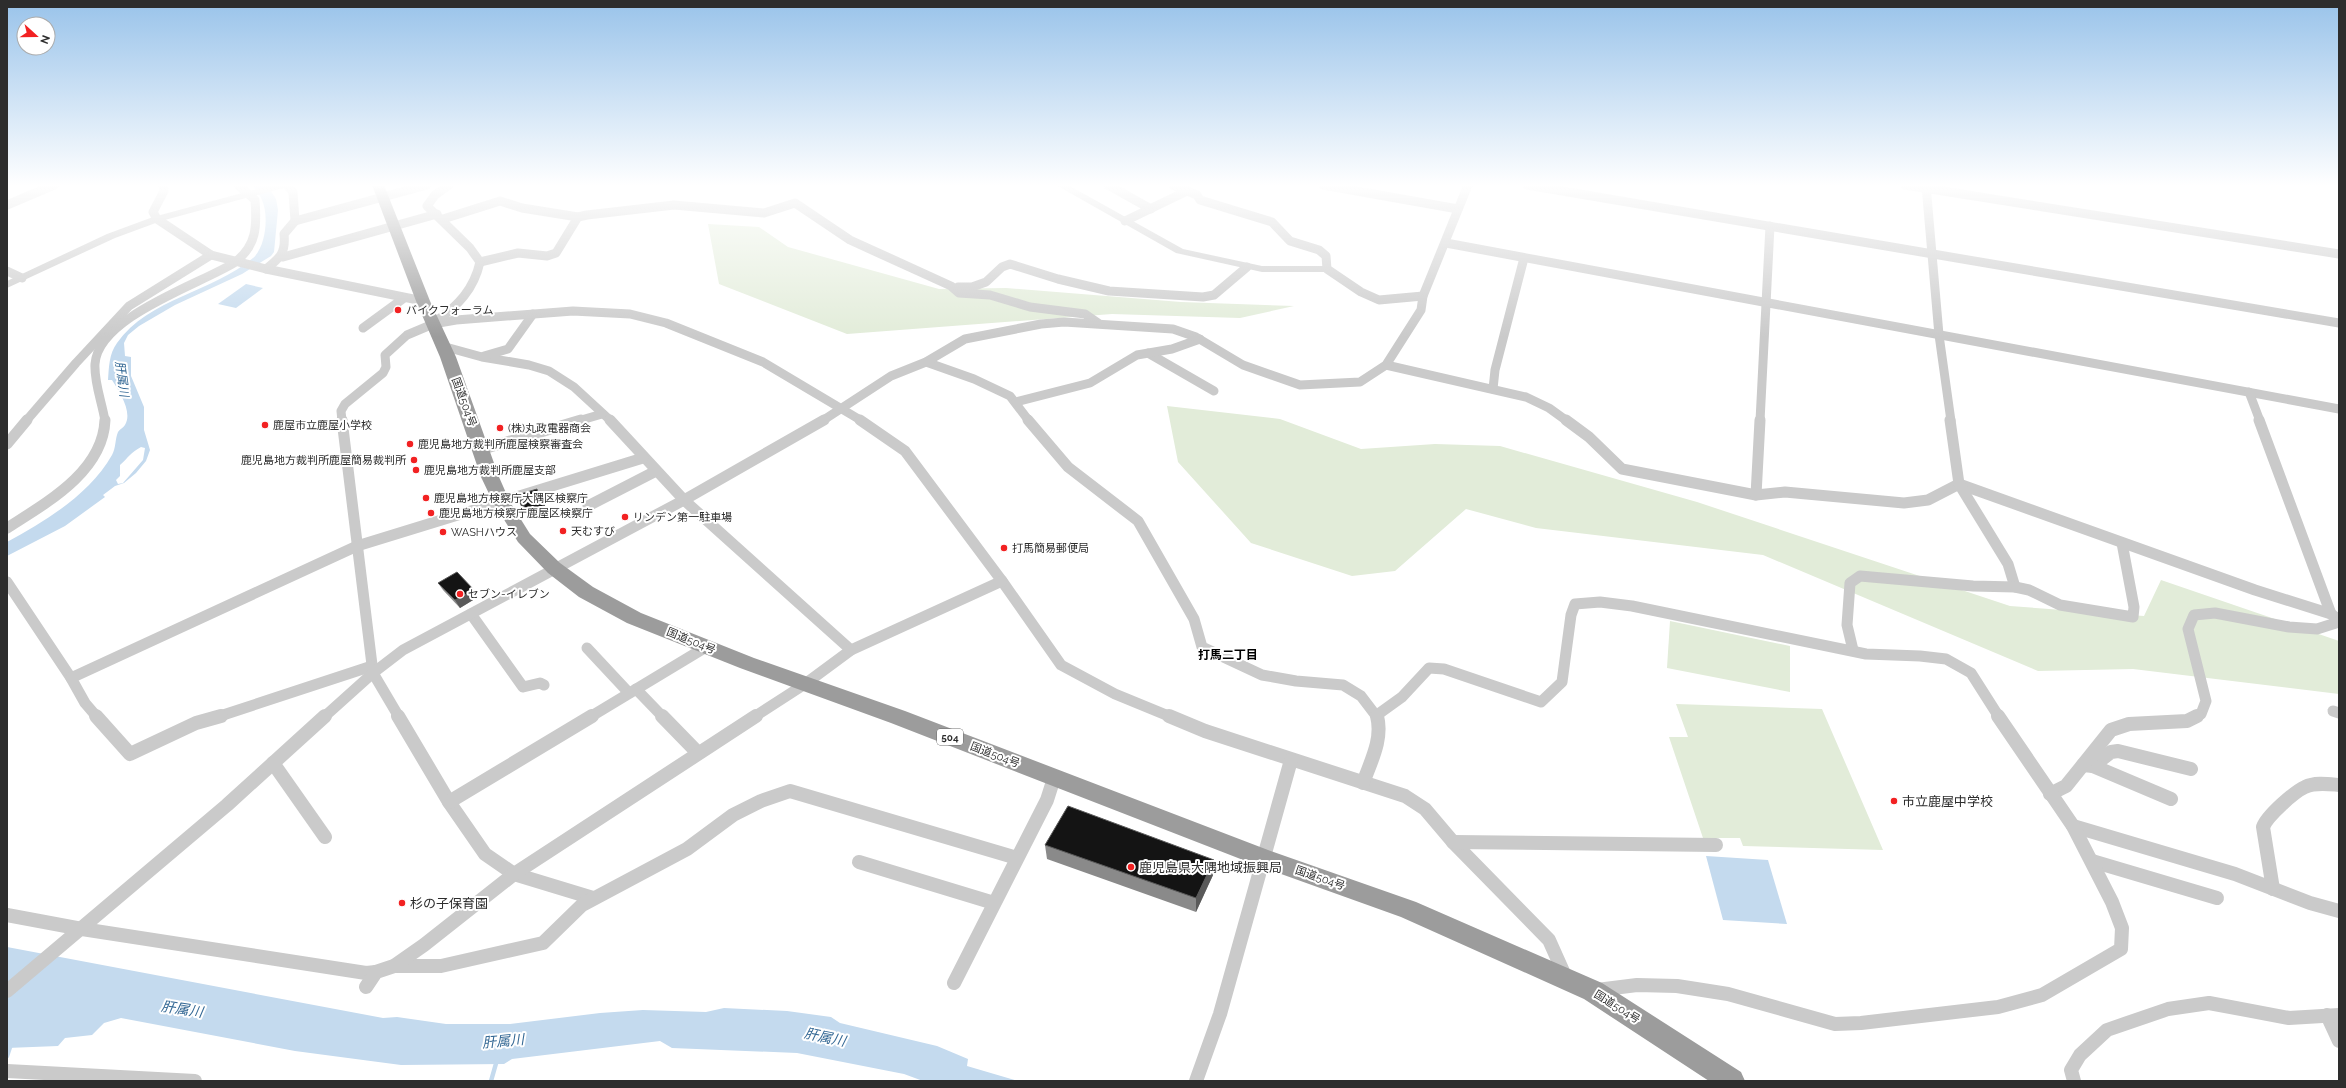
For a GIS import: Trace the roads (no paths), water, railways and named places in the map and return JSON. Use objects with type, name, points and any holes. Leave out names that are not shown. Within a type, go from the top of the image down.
[{"type":"highway","name":"国道504号","points":[[397,236],[413,299],[433,324],[448,357],[480,450],[502,502],[524,538],[554,568],[586,592],[634,618],[706,647],[1264,858],[1408,909],[1593,991],[1732,1081]]},
{"type":"street","points":[[7,285],[112,236]]},
{"type":"street","points":[[182,236],[211,254],[237,262],[413,299]]},
{"type":"street","points":[[7,528],[63,490],[84,470],[102,444],[106,422],[99,392],[96,364],[99,348],[111,333],[131,318],[159,302],[237,262],[254,240],[254,236]]},
{"type":"street","points":[[283,257],[286,250],[284,236]]},
{"type":"street","points":[[266,269],[283,257],[357,236]]},
{"type":"street","points":[[433,324],[450,313],[461,302],[478,274],[480,262],[470,248],[458,236]]},
{"type":"street","points":[[480,262],[518,253],[547,256],[556,253],[567,236]]},
{"type":"street","points":[[844,236],[951,286],[959,293],[990,295],[1030,307],[1086,314],[1098,323]]},
{"type":"street","points":[[1151,236],[1180,252],[1247,267],[1327,269],[1362,292],[1379,300],[1423,296]]},
{"type":"street","points":[[1285,236],[1290,241],[1319,250],[1326,256],[1327,269]]},
{"type":"street","points":[[7,991],[82,929],[273,763],[372,670],[403,650],[554,568],[684,500],[842,410],[891,376],[926,362],[965,339],[1041,324],[1064,322],[1173,329],[1200,340],[1243,365],[1300,385],[1360,382],[1386,366],[1421,310],[1423,296],[1449,236]]},
{"type":"street","points":[[1756,495],[1769,236]]},
{"type":"street","points":[[1827,236],[2339,323]]},
{"type":"street","points":[[1930,236],[1939,335],[1959,484],[2008,564],[2016,587]]},
{"type":"street","points":[[2227,236],[2339,254]]},
{"type":"street","points":[[1446,243],[2339,409]]},
{"type":"street","points":[[7,444],[76,364],[129,306],[211,254]]},
{"type":"street","points":[[1493,389],[1495,370],[1524,258]]},
{"type":"street","points":[[951,286],[972,287],[986,282],[1002,267],[1010,264],[1058,279],[1109,291],[1203,296],[1214,295],[1247,267]]},
{"type":"street","points":[[7,271],[22,278]]},
{"type":"street","points":[[363,328],[413,299]]},
{"type":"street","points":[[594,898],[514,874],[485,854],[449,802],[372,670],[341,411],[345,404],[383,373],[386,367],[385,355],[396,343],[414,331],[433,324],[456,320],[533,314],[604,311],[630,314],[666,323],[762,362],[842,410],[905,451],[1002,581],[1061,665],[1115,694],[1205,731],[1405,796],[1425,809],[1453,842],[1549,940],[1566,979]]},
{"type":"street","points":[[481,357],[508,349],[533,314]]},
{"type":"street","points":[[1016,402],[1090,383],[1138,354],[1172,349],[1200,340]]},
{"type":"street","points":[[442,346],[481,357],[527,364],[549,371],[572,386],[639,449],[643,458],[684,500],[851,650]]},
{"type":"street","points":[[1148,353],[1214,391]]},
{"type":"street","points":[[926,362],[974,379],[1010,396],[1049,447],[1068,468],[1138,521],[1194,619],[1202,647],[1262,675],[1296,681],[1343,685],[1361,696],[1377,715],[1380,728],[1377,744],[1363,783]]},
{"type":"street","points":[[1386,366],[1526,397],[1548,408],[1589,437],[1622,469],[1756,495],[1785,492],[1904,503],[1928,500],[1959,484],[2336,619]]},
{"type":"street","points":[[2249,392],[2336,619]]},
{"type":"street","points":[[480,450],[602,414]]},
{"type":"street","points":[[71,678],[357,546],[643,458]]},
{"type":"street","points":[[588,506],[656,471]]},
{"type":"street","points":[[1853,650],[1847,625],[1850,583],[1860,576],[1973,586],[2016,587],[2029,590],[2060,605],[2133,617],[2134,607],[2122,543]]},
{"type":"street","points":[[7,915],[82,929],[137,936],[366,973],[376,972],[394,966],[424,945],[514,874],[805,684],[851,650],[1002,581]]},
{"type":"street","points":[[7,582],[71,678],[85,703],[130,754],[196,722],[242,710],[372,670]]},
{"type":"street","points":[[1377,715],[1402,697],[1429,668],[1444,669],[1541,702],[1562,682],[1571,615],[1575,604],[1584,601],[1634,607],[1867,654],[1937,656],[1960,664],[1971,673],[2050,794],[2073,826],[2092,861],[2122,928],[2121,950],[2042,995],[1998,1007],[1876,1022],[1835,1024],[1728,994],[1677,986],[1637,985],[1593,991]]},
{"type":"street","points":[[2088,766],[2111,730],[2129,724],[2187,721],[2201,714],[2206,701],[2188,629],[2194,615],[2215,613],[2289,627],[2317,629],[2336,619]]},
{"type":"street","points":[[470,614],[491,640],[499,655],[523,686],[540,683],[544,685]]},
{"type":"street","points":[[449,802],[706,647]]},
{"type":"street","points":[[587,648],[698,753]]},
{"type":"street","points":[[2050,794],[2066,786],[2088,766],[2111,752],[2118,751],[2191,769]]},
{"type":"street","points":[[1196,1081],[1220,1014],[1291,760]]},
{"type":"street","points":[[273,763],[326,837]]},
{"type":"street","points":[[2088,766],[2171,799]]},
{"type":"street","points":[[954,983],[1046,800],[1054,778]]},
{"type":"street","points":[[2273,889],[2263,827],[2266,819],[2305,787],[2318,784],[2339,785]]},
{"type":"street","points":[[394,966],[441,966],[544,943],[582,905],[687,849],[733,815],[761,800],[790,791],[1017,858]]},
{"type":"street","points":[[2073,826],[2235,874],[2273,889],[2339,911]]},
{"type":"street","points":[[1453,842],[1716,845]]},
{"type":"street","points":[[2092,861],[2217,898]]},
{"type":"street","points":[[859,862],[994,903]]},
{"type":"street","points":[[366,987],[376,972]]},
{"type":"street","points":[[2074,1081],[2071,1070],[2080,1055],[2106,1030],[2168,1009],[2209,1003],[2289,1018],[2333,1015],[2339,1042]]},
{"type":"street","points":[[7,1071],[195,1081]]},
{"type":"water","name":"肝属川","points":[[264,236],[276,236],[274,252],[271,256],[242,274],[175,305],[139,326],[128,335],[124,343],[125,356],[131,357],[131,376],[144,407],[144,430],[150,450],[146,461],[136,473],[124,483],[115,486],[103,495],[105,497],[65,526],[7,556],[7,542],[37,525],[66,505],[92,482],[112,455],[118,432],[125,425],[127,420],[124,402],[112,380],[108,380],[111,356],[117,343],[130,328],[164,305],[237,270],[253,258],[261,246]],"holes":[[[141,447],[145,448],[143,460],[123,483],[118,484],[116,480],[120,476],[120,465],[132,453]]]},
{"type":"water","points":[[246,284],[263,288],[236,308],[218,304]]},
{"type":"water","points":[[1706,856],[1768,860],[1787,924],[1723,920]]},
{"type":"water","name":"肝属川","points":[[7,947],[383,1018],[397,1017],[446,1024],[510,1024],[600,1013],[643,1010],[706,1012],[724,1008],[787,1011],[831,1017],[840,1023],[937,1046],[968,1059],[967,1066],[1018,1081],[923,1081],[904,1074],[797,1053],[672,1048],[660,1041],[512,1059],[504,1064],[401,1065],[295,1051],[121,1018],[104,1023],[92,1035],[65,1038],[58,1046],[7,1048]]},
{"type":"waterway","points":[[7,1056],[11,1044]]},
{"type":"waterway","points":[[491,1081],[497,1060]]},
{"type":"place","name":"バイクフォーラム","points":[[398,310]]},
{"type":"place","name":"鹿屋市立鹿屋小学校","points":[[265,425]]},
{"type":"place","name":"(株)丸政電器商会","points":[[500,428]]},
{"type":"place","name":"鹿児島地方裁判所鹿屋検察審査会","points":[[410,444]]},
{"type":"place","name":"鹿児島地方裁判所鹿屋簡易裁判所","points":[[414,460]]},
{"type":"place","name":"鹿児島地方裁判所鹿屋支部","points":[[416,470]]},
{"type":"place","name":"鹿児島地方検察庁大隅区検察庁","points":[[426,498]]},
{"type":"place","name":"鹿児島地方検察庁鹿屋区検察庁","points":[[431,513]]},
{"type":"place","name":"リンデン第一駐車場","points":[[625,517]]},
{"type":"place","name":"天むすび","points":[[563,531]]},
{"type":"place","name":"WASHハウス","points":[[443,532]]},
{"type":"place","name":"打馬簡易郵便局","points":[[1004,548]]},
{"type":"place","name":"セブン-イレブン","points":[[460,594]]},
{"type":"place","name":"市立鹿屋中学校","points":[[1894,801]]},
{"type":"place","name":"鹿児島県大隅地域振興局","points":[[1131,867]]},
{"type":"place","name":"杉の子保育園","points":[[402,903]]},
{"type":"district","name":"打馬二丁目","points":[[1228,655]]}]
